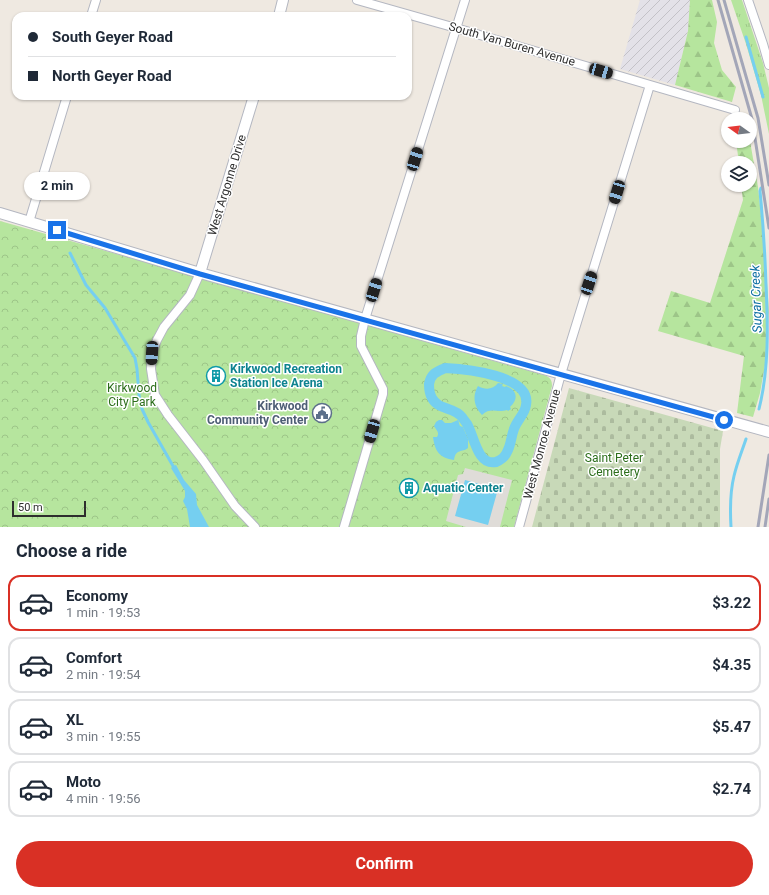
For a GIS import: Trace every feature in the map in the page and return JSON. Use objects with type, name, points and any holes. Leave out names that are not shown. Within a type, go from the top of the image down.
[{"type":"street","points":[[92,12],[96,0]]},
{"type":"street","points":[[280,12],[284,0]]},
{"type":"street","name":"South Van Buren Avenue","points":[[357,0],[399,12]]},
{"type":"street","points":[[344,527],[383,389],[361,346],[361,336],[365,319],[465,0]]},
{"type":"street","points":[[748,0],[769,65]]},
{"type":"street","name":"South Van Buren Avenue","points":[[412,16],[736,110]]},
{"type":"street","name":"West Monroe Avenue","points":[[519,527],[561,374],[650,85]]},
{"type":"street","points":[[29,222],[66,100]]},
{"type":"street","name":"West Argonne Drive","points":[[200,274],[253,100]]},
{"type":"street","points":[[0,213],[200,274],[769,432]]},
{"type":"street","points":[[200,274],[190,295],[164,327],[152,353],[151,369],[155,395],[235,506],[255,527]]},
{"type":"shaded area","points":[[640,0],[690,0],[688,31],[675,85],[620,69]]},
{"type":"shaded area","points":[[465,468],[512,480],[500,527],[466,527],[446,521],[458,475],[463,474]]},
{"type":"green space","points":[[690,0],[712,0],[717,22],[714,43],[722,70],[736,87],[732,102],[675,85],[688,31]]},
{"type":"green space","points":[[731,0],[742,0],[763,63],[769,88],[769,134],[761,95]]},
{"type":"green space","points":[[737,148],[751,148],[753,156],[738,156]]},
{"type":"green space","points":[[757,181],[765,252],[769,312],[765,365],[760,393],[753,417],[737,413],[744,356],[658,331],[671,291],[710,303],[743,200],[742,192],[757,192]]},
{"type":"green space","name":"Kirkwood City Park","points":[[0,221],[548,377],[551,380],[552,386],[514,527],[0,527]]},
{"type":"green space","name":"Saint Peter Cemetery","points":[[569,388],[723,431],[720,449],[720,527],[532,527]]},
{"type":"water","points":[[498,383],[503,384],[502,386],[506,386],[513,390],[516,395],[515,401],[510,407],[511,409],[508,411],[488,411],[482,415],[477,408],[475,401],[475,394],[478,386],[489,389]]},
{"type":"water","points":[[439,420],[442,420],[445,423],[451,423],[458,420],[468,439],[468,448],[458,452],[454,460],[441,456],[435,446],[433,437],[437,437],[438,434],[434,426]]},
{"type":"water","points":[[176,465],[184,480],[196,494],[197,505],[209,527],[190,527],[187,509],[183,501],[185,491],[171,468]]},
{"type":"water","points":[[465,480],[498,489],[488,525],[455,516]]},
{"type":"waterway","name":"Sugar Creek","points":[[746,37],[763,97]]},
{"type":"waterway","name":"Sugar Creek","points":[[759,409],[765,379],[767,332],[767,300],[761,188]]},
{"type":"waterway","points":[[70,253],[86,285],[105,308],[135,358],[142,409],[173,466]]},
{"type":"waterway","points":[[445,368],[481,372],[508,380],[519,387],[525,395],[526,405],[523,414],[515,426],[506,454],[500,460],[490,462],[484,459],[480,455],[467,423],[462,417],[459,414],[438,405],[432,398],[429,389],[431,377],[435,373],[445,368]]},
{"type":"waterway","name":"Sugar Creek","points":[[731,527],[730,514],[733,482],[746,439]]},
{"type":"railway","points":[[718,0],[752,119],[769,228]]},
{"type":"railway","points":[[724,0],[758,118],[769,185]]},
{"type":"railway","points":[[758,527],[769,455]]},
{"type":"railway","points":[[765,527],[769,499]]},
{"type":"place","name":"Kirkwood Recreation Station Ice Arena","points":[[216,376]]},
{"type":"place","name":"Kirkwood Community Center","points":[[322,413]]},
{"type":"place","name":"Aquatic Center","points":[[409,488]]},
{"type":"route","points":[[57,230],[200,274],[724,420]]}]
